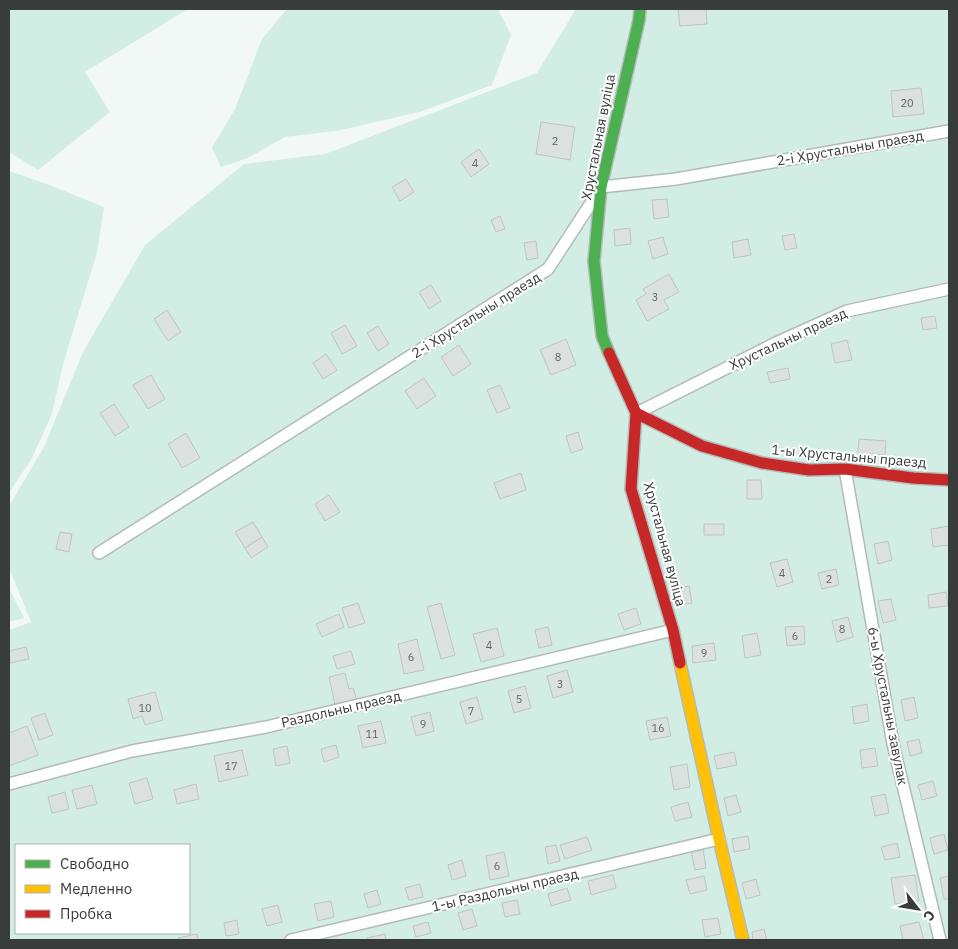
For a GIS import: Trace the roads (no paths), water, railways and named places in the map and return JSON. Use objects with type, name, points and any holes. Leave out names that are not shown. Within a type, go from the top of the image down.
[{"type":"street","name":"Хрустальная вуліца","points":[[640,9],[601,187],[594,261],[602,336],[636,414],[632,489],[673,630],[743,940]]},
{"type":"street","name":"1-ы Хрустальны праезд","points":[[636,414],[702,446],[762,463],[809,470],[844,469],[913,478],[949,480]]},
{"type":"lane","name":"2-і Хрустальны праезд","points":[[99,552],[548,270],[601,187],[676,179],[949,131]]},
{"type":"lane","name":"Хрустальны праезд","points":[[636,414],[776,343],[847,311],[949,289]]},
{"type":"lane","name":"6-ы Хрустальны завулак","points":[[844,469],[893,744],[940,940]]},
{"type":"lane","name":"Раздольны праезд","points":[[9,784],[132,752],[266,727],[673,630]]},
{"type":"lane","name":"1-ы Раздольны праезд","points":[[291,940],[719,839]]}]
